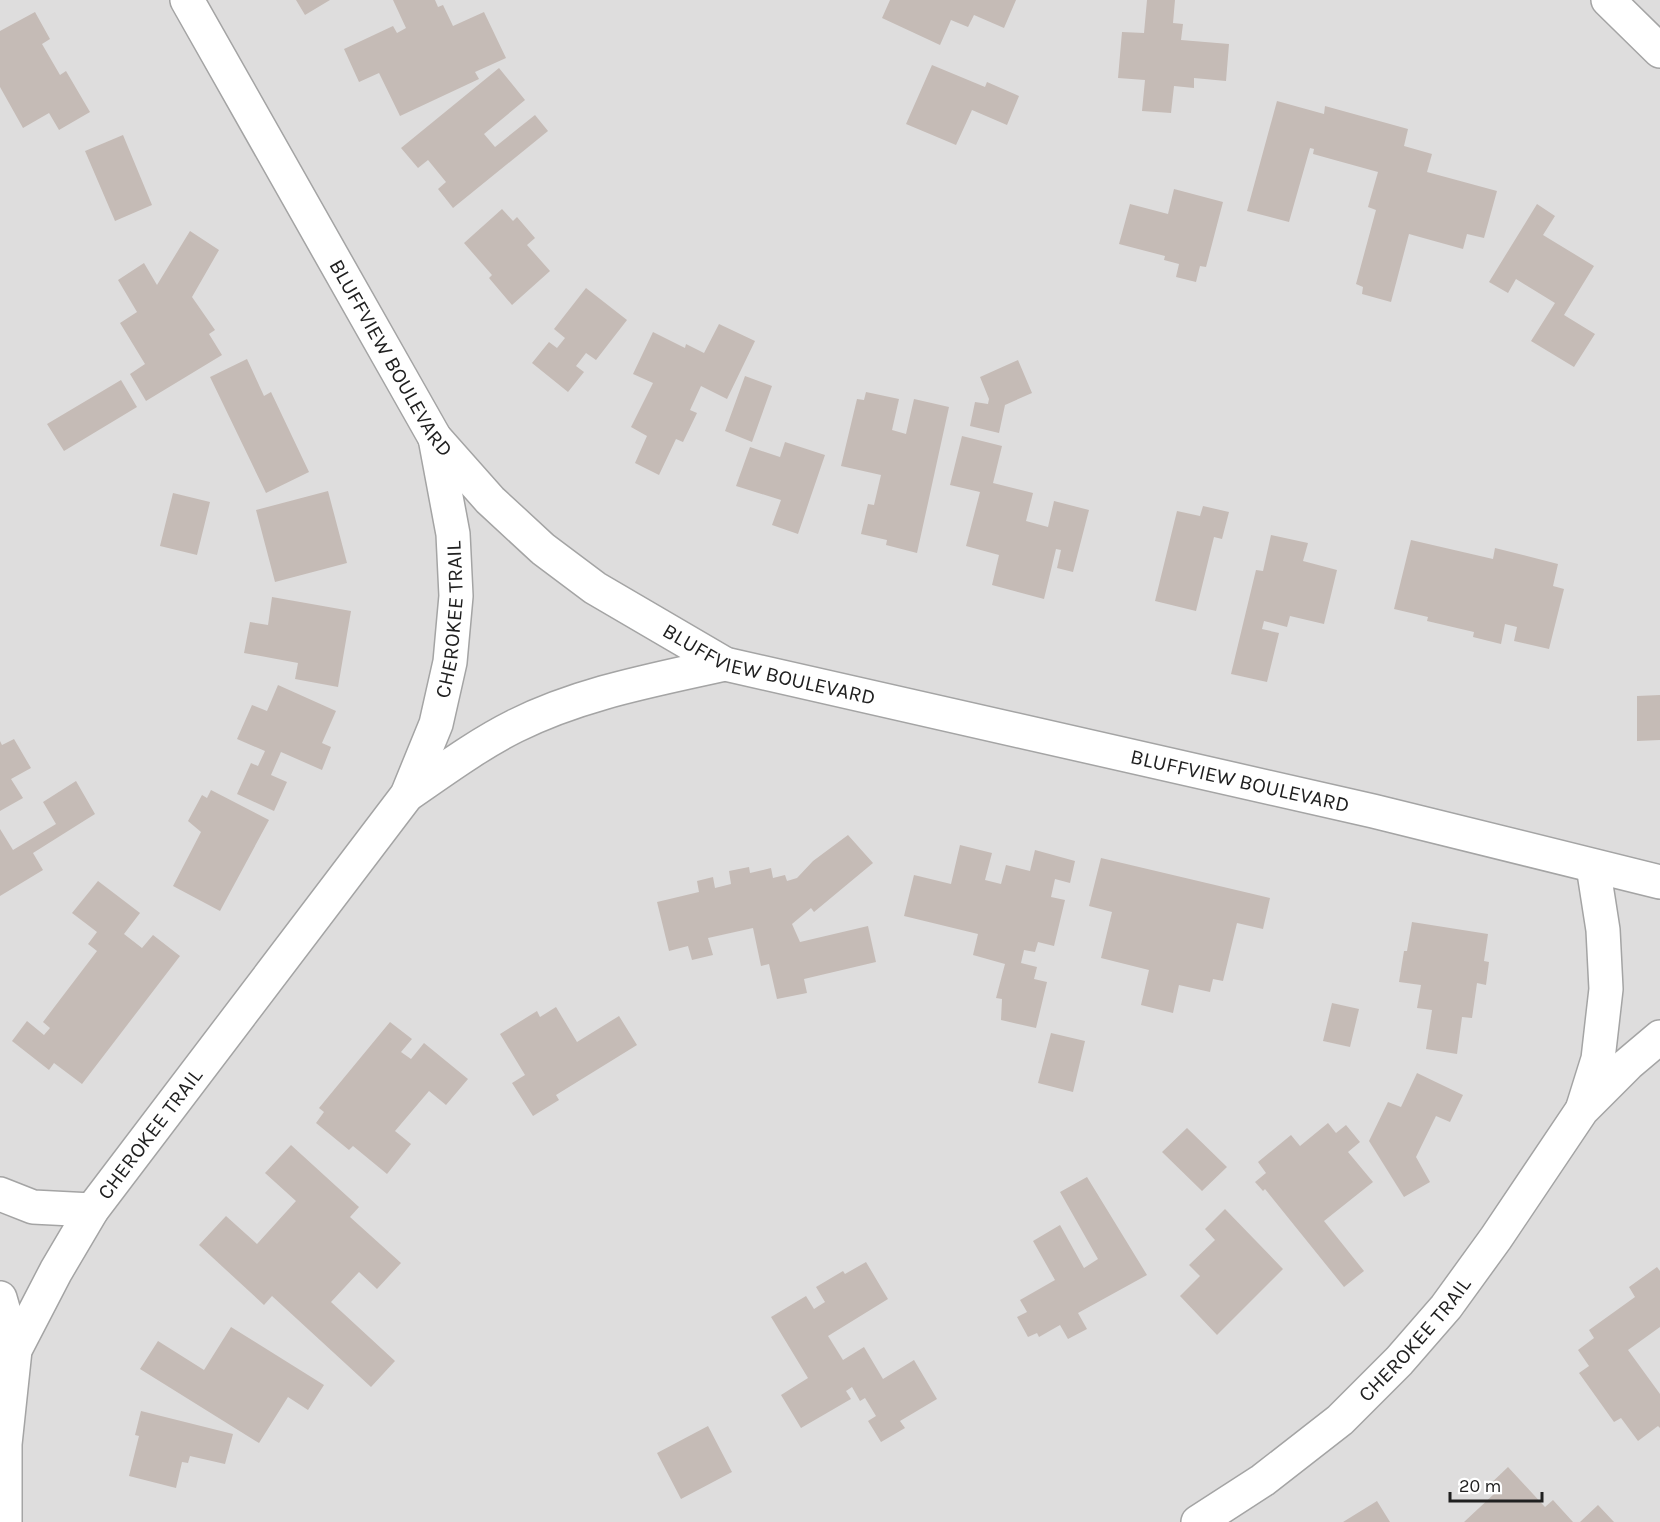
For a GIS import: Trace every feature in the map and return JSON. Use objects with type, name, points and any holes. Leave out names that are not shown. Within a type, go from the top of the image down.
[{"type":"street","name":"BLUFFVIEW BOULEVARD","points":[[187,0],[435,438],[490,500],[543,549],[595,588],[725,664],[1490,838],[1660,882]]},
{"type":"street","points":[[1608,0],[1660,51]]},
{"type":"street","name":"CHEROKEE TRAIL","points":[[5,1522],[5,1444],[15,1350],[56,1270],[92,1210],[407,795],[436,724],[450,662],[456,596],[453,534],[435,438]]},
{"type":"street","name":"CHEROKEE TRAIL","points":[[407,795],[466,754],[515,726],[567,704],[630,686],[725,664]]},
{"type":"street","name":"CHEROKEE TRAIL","points":[[1582,1110],[1598,1059],[1606,989],[1604,930],[1593,866]]},
{"type":"street","name":"CHEROKEE TRAIL","points":[[1198,1522],[1263,1480],[1340,1420],[1399,1361],[1446,1307],[1582,1110],[1628,1064],[1660,1037]]},
{"type":"street","points":[[0,1194],[33,1206],[92,1210]]},
{"type":"street","points":[[0,1298],[15,1350]]},
{"type":"shaded area","points":[[0,0],[1660,0],[1660,1522],[0,1522]]},
{"type":"building","points":[[296,0],[330,0],[305,15]]},
{"type":"building","points":[[393,0],[435,0],[438,7],[443,5],[453,26],[484,12],[506,58],[475,72],[479,79],[400,116],[379,73],[359,82],[344,49],[393,26],[397,33],[406,28]]},
{"type":"building","points":[[890,0],[1016,0],[1004,28],[974,15],[968,27],[951,20],[940,45],[882,18]]},
{"type":"building","points":[[1147,0],[1175,0],[1173,23],[1183,24],[1181,40],[1229,44],[1226,81],[1194,78],[1194,88],[1174,86],[1171,113],[1142,111],[1145,80],[1118,78],[1122,32],[1144,33]]},
{"type":"building","points":[[35,12],[50,39],[42,44],[60,75],[66,71],[90,112],[59,130],[49,113],[23,128],[0,87],[0,31]]},
{"type":"building","points":[[932,65],[985,87],[987,82],[1019,96],[1007,125],[972,110],[956,145],[906,124]]},
{"type":"building","points":[[499,68],[525,100],[484,134],[495,147],[535,115],[548,131],[453,208],[438,189],[446,182],[428,160],[418,168],[401,148]]},
{"type":"building","points":[[1277,101],[1324,114],[1325,106],[1408,129],[1404,146],[1432,154],[1427,172],[1497,191],[1484,238],[1467,234],[1463,249],[1409,234],[1391,302],[1362,294],[1363,287],[1356,284],[1376,210],[1368,207],[1378,172],[1313,154],[1314,149],[1310,148],[1289,222],[1247,211]]},
{"type":"building","points":[[123,135],[152,205],[115,221],[85,151]]},
{"type":"building","points":[[1174,189],[1223,202],[1206,267],[1200,266],[1196,282],[1176,277],[1179,264],[1164,260],[1165,256],[1119,244],[1130,204],[1168,214]]},
{"type":"building","points":[[1537,204],[1555,216],[1543,235],[1594,266],[1564,315],[1595,334],[1574,367],[1531,341],[1555,303],[1516,279],[1508,293],[1489,282]]},
{"type":"building","points":[[502,209],[513,221],[517,217],[535,238],[527,245],[550,271],[512,305],[489,278],[492,275],[464,243]]},
{"type":"building","points":[[190,231],[219,250],[192,297],[215,330],[209,334],[222,355],[146,401],[130,374],[145,364],[120,323],[137,312],[118,280],[144,263],[157,285]]},
{"type":"building","points":[[586,288],[627,320],[596,360],[586,353],[576,366],[584,372],[568,392],[532,363],[549,342],[557,348],[565,338],[554,329]]},
{"type":"building","points":[[719,324],[755,341],[727,399],[701,386],[690,410],[697,413],[683,442],[676,439],[659,475],[635,463],[647,436],[631,427],[653,383],[633,374],[653,332],[685,348],[686,344],[704,353]]},
{"type":"building","points":[[247,359],[264,396],[271,392],[309,472],[266,493],[210,377]]},
{"type":"building","points":[[1018,360],[1032,393],[1005,405],[999,433],[970,426],[975,402],[988,404],[989,399],[980,377]]},
{"type":"building","points":[[745,376],[772,386],[752,442],[725,431]]},
{"type":"building","points":[[121,380],[137,407],[64,451],[47,424]]},
{"type":"building","points":[[866,392],[899,399],[892,430],[906,434],[914,399],[949,407],[917,553],[886,545],[887,540],[861,534],[868,504],[874,505],[881,475],[841,466],[857,399],[864,400]]},
{"type":"building","points":[[962,436],[1002,446],[993,483],[1033,493],[1026,521],[1048,527],[1054,501],[1089,510],[1073,572],[1057,568],[1061,550],[1056,549],[1044,599],[992,585],[999,555],[966,546],[980,492],[950,485]]},
{"type":"building","points":[[785,442],[825,455],[798,534],[772,525],[781,500],[736,486],[750,447],[780,457]]},
{"type":"building","points":[[328,491],[347,563],[275,582],[256,510]]},
{"type":"building","points":[[173,493],[210,502],[197,555],[160,546]]},
{"type":"building","points":[[1203,506],[1229,512],[1222,539],[1214,537],[1196,611],[1155,601],[1177,511],[1200,516]]},
{"type":"building","points":[[1271,535],[1308,543],[1303,561],[1337,570],[1324,624],[1290,616],[1287,627],[1264,621],[1262,629],[1279,633],[1267,682],[1231,674],[1256,570],[1263,571]]},
{"type":"building","points":[[1411,540],[1493,559],[1495,548],[1558,564],[1553,586],[1564,589],[1549,649],[1514,641],[1517,627],[1505,624],[1501,644],[1473,637],[1474,632],[1427,621],[1428,617],[1394,609]]},
{"type":"building","points":[[272,597],[351,611],[338,687],[295,679],[298,663],[244,653],[250,622],[268,625]]},
{"type":"building","points":[[278,685],[336,711],[322,743],[331,747],[322,770],[281,752],[271,775],[287,782],[274,811],[237,794],[251,763],[258,766],[265,751],[237,739],[252,705],[267,711]]},
{"type":"building","points":[[1660,695],[1660,740],[1637,741],[1637,696]]},
{"type":"building","points":[[14,739],[31,768],[11,779],[23,798],[0,811],[0,741],[2,745]]},
{"type":"building","points":[[76,781],[95,814],[33,853],[43,870],[0,896],[0,829],[13,850],[56,824],[43,802]]},
{"type":"building","points":[[211,790],[269,820],[220,911],[173,886],[201,832],[188,821],[202,795],[207,798]]},
{"type":"building","points":[[848,835],[873,863],[814,912],[811,908],[792,924],[800,942],[868,926],[876,962],[804,979],[807,993],[777,999],[769,964],[761,966],[753,928],[708,938],[713,955],[692,960],[688,946],[669,951],[657,902],[699,892],[697,881],[713,877],[715,888],[731,884],[729,871],[749,867],[750,873],[771,868],[773,878],[785,875],[787,881],[797,878],[813,861]]},
{"type":"building","points":[[960,845],[992,853],[985,880],[1001,884],[1006,865],[1030,871],[1035,850],[1075,861],[1070,883],[1055,879],[1051,897],[1065,900],[1054,946],[1038,942],[1035,952],[1024,950],[1021,963],[1037,967],[1034,979],[1047,982],[1036,1028],[1001,1020],[1002,999],[996,998],[1005,964],[973,955],[978,934],[904,916],[914,875],[951,884]]},
{"type":"building","points":[[1101,858],[1270,898],[1263,929],[1237,923],[1223,981],[1213,979],[1210,992],[1179,985],[1173,1013],[1141,1005],[1149,970],[1101,958],[1112,912],[1089,906]]},
{"type":"building","points":[[98,881],[140,913],[124,934],[142,948],[153,935],[180,956],[82,1084],[54,1063],[49,1070],[12,1041],[27,1021],[44,1035],[50,1028],[43,1022],[97,951],[88,944],[97,932],[72,913]]},
{"type":"building","points":[[1412,922],[1488,934],[1484,961],[1489,962],[1486,985],[1477,983],[1472,1018],[1462,1017],[1457,1054],[1426,1049],[1432,1010],[1417,1008],[1421,985],[1399,982]]},
{"type":"building","points":[[1332,1003],[1359,1009],[1350,1047],[1323,1041]]},
{"type":"building","points":[[556,1007],[577,1042],[619,1016],[637,1045],[556,1095],[559,1100],[533,1116],[512,1083],[525,1075],[500,1034],[537,1011],[540,1017]]},
{"type":"building","points":[[390,1022],[412,1039],[401,1052],[411,1059],[424,1043],[468,1079],[446,1105],[429,1091],[395,1131],[411,1144],[387,1174],[353,1146],[349,1150],[316,1123],[324,1112],[319,1108]]},
{"type":"building","points":[[1051,1033],[1085,1041],[1073,1092],[1038,1083]]},
{"type":"building","points":[[1417,1073],[1463,1095],[1450,1122],[1436,1116],[1416,1157],[1430,1182],[1404,1197],[1369,1141],[1388,1102],[1401,1107]]},
{"type":"building","points":[[1328,1123],[1336,1133],[1346,1125],[1360,1142],[1348,1152],[1373,1182],[1324,1221],[1364,1271],[1344,1287],[1265,1189],[1263,1191],[1255,1182],[1266,1173],[1258,1162],[1291,1135],[1300,1146]]},
{"type":"building","points":[[1187,1128],[1227,1167],[1202,1191],[1162,1152]]},
{"type":"building","points":[[291,1145],[359,1207],[350,1217],[401,1263],[377,1289],[359,1272],[331,1302],[395,1361],[371,1387],[272,1296],[264,1305],[199,1245],[226,1216],[257,1244],[296,1201],[265,1173]]},
{"type":"building","points":[[1087,1177],[1147,1275],[1078,1313],[1087,1329],[1068,1339],[1060,1325],[1039,1337],[1037,1333],[1028,1337],[1017,1317],[1027,1312],[1020,1300],[1055,1280],[1033,1241],[1060,1225],[1084,1268],[1098,1259],[1060,1192]]},
{"type":"building","points":[[1225,1209],[1283,1269],[1217,1335],[1180,1296],[1200,1276],[1189,1265],[1215,1240],[1205,1229]]},
{"type":"building","points":[[866,1262],[888,1299],[828,1336],[843,1360],[864,1347],[883,1379],[914,1360],[937,1399],[900,1421],[905,1428],[881,1442],[868,1421],[876,1416],[865,1398],[860,1401],[852,1387],[846,1391],[851,1399],[801,1428],[781,1395],[808,1378],[771,1317],[806,1296],[814,1309],[825,1302],[816,1287],[843,1271],[845,1274]]},
{"type":"building","points":[[1657,1267],[1660,1271],[1660,1327],[1628,1350],[1660,1394],[1660,1428],[1658,1426],[1638,1441],[1621,1418],[1614,1422],[1579,1373],[1589,1366],[1578,1350],[1594,1338],[1589,1330],[1635,1297],[1629,1287]]},
{"type":"building","points":[[231,1327],[324,1385],[308,1410],[288,1397],[259,1443],[140,1369],[158,1341],[204,1370]]},
{"type":"building","points":[[141,1411],[233,1434],[225,1464],[190,1456],[188,1463],[182,1462],[176,1488],[129,1476],[139,1436],[135,1435]]},
{"type":"building","points":[[708,1426],[732,1472],[681,1499],[657,1453]]},
{"type":"building","points":[[1508,1467],[1545,1507],[1553,1500],[1573,1522],[1464,1522],[1494,1494],[1487,1487]]},
{"type":"building","points":[[1377,1501],[1390,1522],[1343,1522]]},
{"type":"building","points":[[1598,1505],[1614,1522],[1580,1522]]}]
